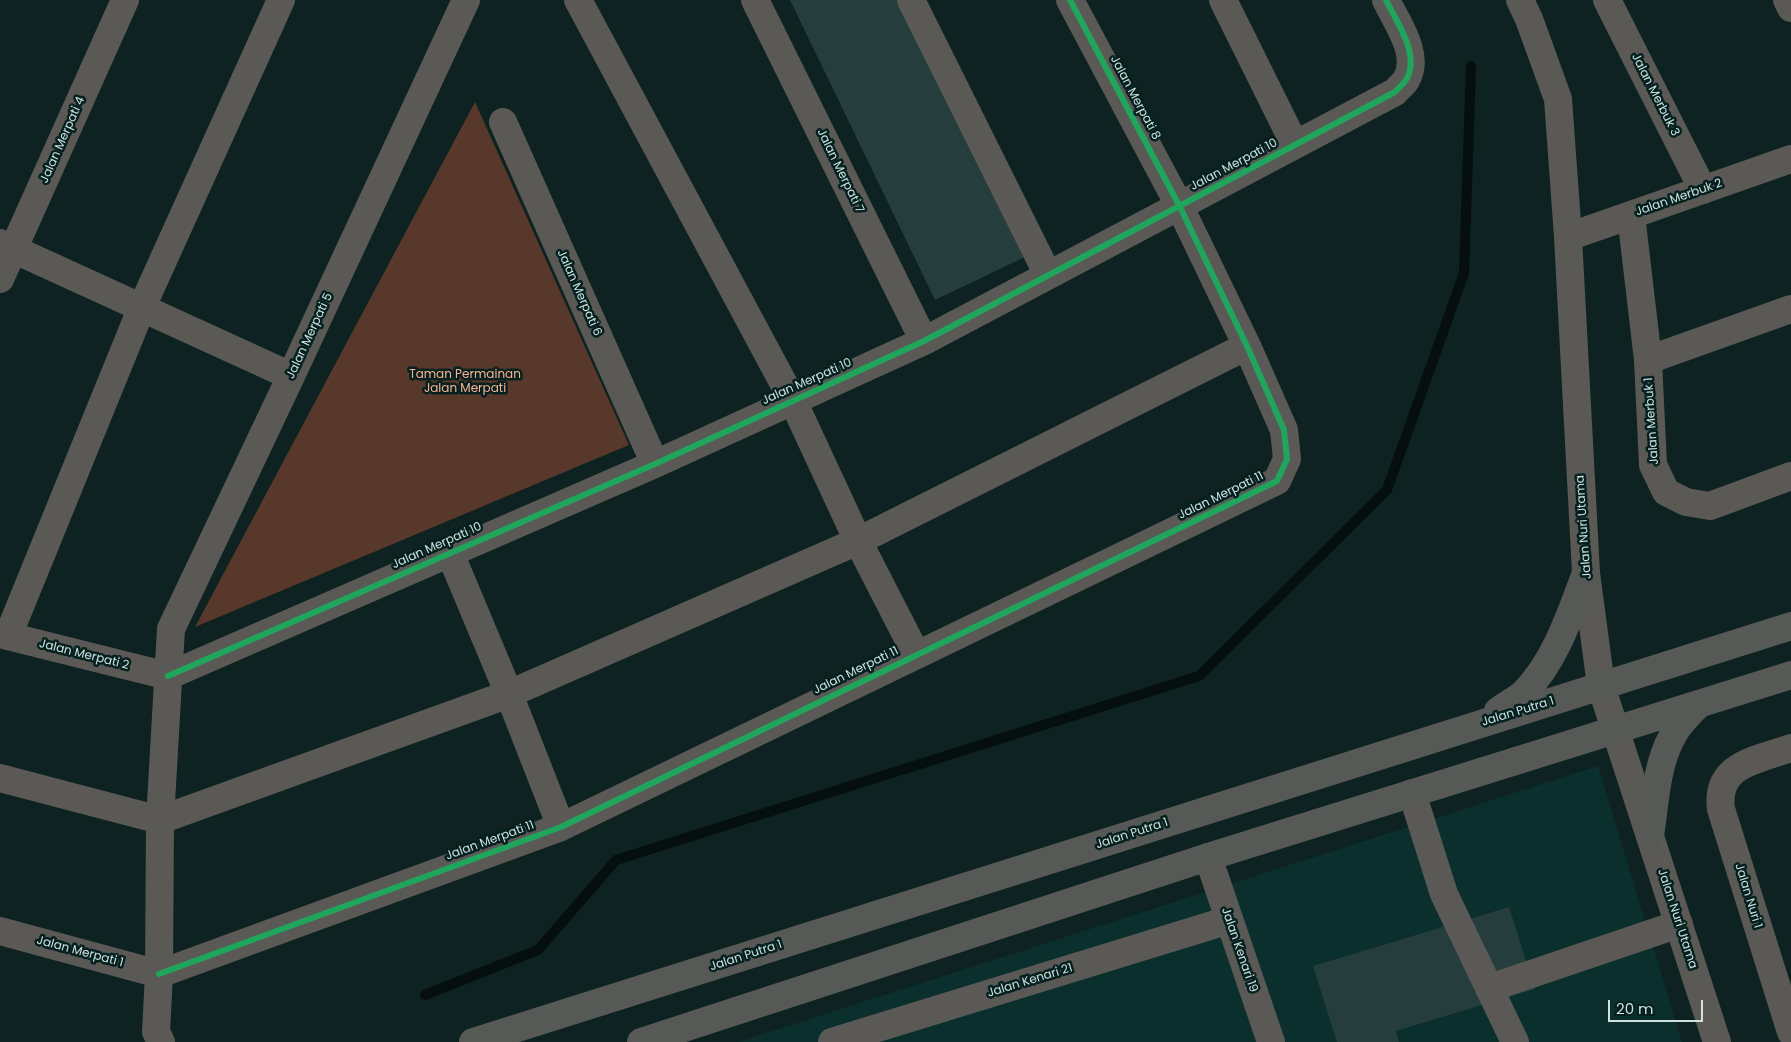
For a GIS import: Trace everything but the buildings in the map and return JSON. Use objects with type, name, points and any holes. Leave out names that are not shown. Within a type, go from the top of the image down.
[{"type":"main road","points":[[1480,724],[1523,694],[1546,665],[1564,631],[1586,572]]},
{"type":"main road","name":"Jalan Putra 1","points":[[474,1042],[1791,626]]},
{"type":"main road","points":[[641,1042],[1208,857],[1791,675]]},
{"type":"main road","points":[[1650,836],[1663,757],[1672,737],[1683,720],[1699,704]]},
{"type":"street","name":"Jalan Merpati 4","points":[[0,279],[7,246],[126,0]]},
{"type":"street","points":[[4,635],[142,307],[280,0]]},
{"type":"street","name":"Jalan Merpati 5","points":[[154,1039],[159,974],[160,820],[171,629],[292,376],[466,0]]},
{"type":"street","points":[[578,0],[793,401],[858,541],[916,654]]},
{"type":"street","name":"Jalan Merpati 7","points":[[756,0],[924,342]]},
{"type":"street","points":[[911,0],[1048,275]]},
{"type":"street","name":"Jalan Merpati 8","points":[[1070,0],[1180,207]]},
{"type":"street","points":[[1223,0],[1294,145]]},
{"type":"street","name":"Jalan Merpati 10","points":[[168,676],[655,464],[924,342],[1395,92],[1406,80],[1411,66],[1410,50],[1386,0]]},
{"type":"street","name":"Jalan Nuri Utama","points":[[1520,0],[1529,19],[1558,98],[1568,237],[1586,572],[1600,686],[1717,1042]]},
{"type":"street","name":"Jalan Merbuk 3","points":[[1607,0],[1703,190]]},
{"type":"street","points":[[1787,0],[1791,8]]},
{"type":"street","name":"Jalan Merpati 6","points":[[503,122],[655,464]]},
{"type":"street","name":"Jalan Merbuk 2","points":[[1568,237],[1791,159]]},
{"type":"street","name":"Jalan Merpati 11","points":[[159,974],[561,827],[1277,481],[1286,459],[1284,430],[1247,346],[1180,207]]},
{"type":"street","name":"Jalan Merbuk 1","points":[[1631,215],[1648,360],[1653,465],[1666,492],[1686,502],[1710,506],[1791,476]]},
{"type":"street","points":[[7,246],[292,376]]},
{"type":"street","points":[[1648,360],[1791,309]]},
{"type":"street","points":[[0,778],[160,820],[509,694],[858,541],[1247,346]]},
{"type":"street","points":[[450,553],[509,694],[561,827]]},
{"type":"street","name":"Jalan Merpati 2","points":[[4,635],[168,676]]},
{"type":"street","name":"Jalan Nuri 1","points":[[1791,748],[1741,766],[1730,773],[1723,784],[1720,797],[1721,810],[1791,1032]]},
{"type":"street","points":[[1412,793],[1444,894],[1515,1042]]},
{"type":"street","name":"Jalan Kenari 19","points":[[1208,857],[1271,1042]]},
{"type":"street","name":"Jalan Kenari 21","points":[[832,1042],[1229,920]]},
{"type":"street","points":[[1490,988],[1679,924]]},
{"type":"street","name":"Jalan Merpati 1","points":[[0,931],[159,974]]},
{"type":"shaded area","points":[[1598,766],[1682,1042],[738,1042]]},
{"type":"green space","name":"Taman Permainan Jalan Merpati","points":[[475,102],[629,445],[195,627]]},
{"type":"waterway","points":[[425,995],[538,950],[616,860],[1199,676],[1387,490],[1464,273],[1471,66]]},
{"type":"cycle path","points":[[159,974],[561,827],[1277,481],[1287,459],[1284,430],[1247,346],[1180,207],[1070,0]]},
{"type":"cycle path","points":[[168,676],[655,464],[924,341],[1395,92],[1406,80],[1411,60],[1406,39],[1386,0]]}]
